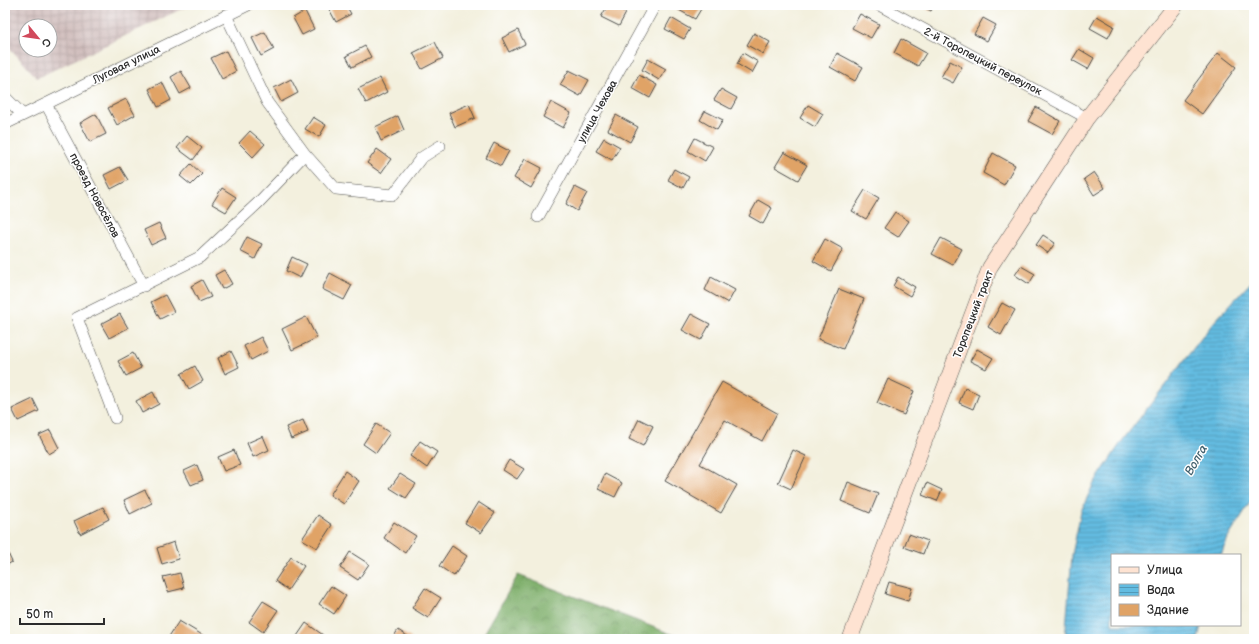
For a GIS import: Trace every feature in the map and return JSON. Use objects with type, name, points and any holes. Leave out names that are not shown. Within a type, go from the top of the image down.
[{"type":"main road","name":"Торопецкий тракт","points":[[850,639],[990,267],[1087,118],[1176,5]]},
{"type":"street","name":"Луговая улица","points":[[5,124],[248,5]]},
{"type":"street","name":"улица Чехова","points":[[538,217],[655,5]]},
{"type":"street","name":"2-й Торопецкий переулок","points":[[879,5],[1087,118]]},
{"type":"street","points":[[226,16],[268,102],[305,154],[336,189],[393,195],[421,158],[440,146]]},
{"type":"street","points":[[5,97],[23,115]]},
{"type":"street","name":"проезд Новосёлов","points":[[46,104],[144,286]]},
{"type":"street","points":[[115,418],[77,318],[200,257],[258,203],[305,154]]},
{"type":"shaded area","points":[[5,5],[190,5],[37,78],[19,58],[58,58],[58,18],[18,18],[18,57],[5,43]]},
{"type":"green space","points":[[518,575],[684,639],[481,639]]},
{"type":"water","name":"Волга","points":[[1254,279],[1254,496],[1228,538],[1221,554],[1111,554],[1111,626],[1201,626],[1198,639],[1065,639],[1072,555],[1081,511],[1093,485],[1122,441],[1213,323]]},
{"type":"building","points":[[327,5],[346,5],[351,14],[336,22]]},
{"type":"building","points":[[608,5],[612,5],[626,13],[619,26],[601,17]]},
{"type":"building","points":[[680,5],[694,5],[701,9],[695,19],[677,9]]},
{"type":"building","points":[[920,5],[934,5],[931,11]]},
{"type":"building","points":[[305,11],[314,29],[302,35],[293,18]]},
{"type":"building","points":[[860,14],[879,24],[871,38],[852,28]]},
{"type":"building","points":[[1097,16],[1114,26],[1108,38],[1090,28]]},
{"type":"building","points":[[671,18],[690,29],[684,39],[665,29]]},
{"type":"building","points":[[983,18],[996,25],[987,41],[974,34]]},
{"type":"building","points":[[518,30],[525,44],[509,52],[502,38]]},
{"type":"building","points":[[265,32],[274,49],[261,56],[252,38]]},
{"type":"building","points":[[754,33],[770,42],[763,54],[747,45]]},
{"type":"building","points":[[901,39],[926,53],[918,66],[894,53]]},
{"type":"building","points":[[435,42],[443,58],[422,69],[413,53]]},
{"type":"building","points":[[365,46],[371,57],[352,67],[346,56]]},
{"type":"building","points":[[1079,49],[1094,58],[1088,69],[1072,60]]},
{"type":"building","points":[[226,51],[236,71],[222,79],[211,58]]},
{"type":"building","points":[[743,53],[758,62],[752,73],[737,64]]},
{"type":"building","points":[[837,53],[863,67],[855,81],[830,67]]},
{"type":"building","points":[[1218,53],[1236,67],[1202,114],[1183,100]]},
{"type":"building","points":[[648,59],[666,69],[659,80],[642,70]]},
{"type":"building","points":[[950,61],[962,67],[953,83],[941,77]]},
{"type":"building","points":[[569,70],[589,80],[580,96],[560,85]]},
{"type":"building","points":[[181,71],[191,88],[180,94],[171,77]]},
{"type":"building","points":[[639,75],[657,85],[650,98],[632,88]]},
{"type":"building","points":[[380,78],[387,92],[366,103],[358,89]]},
{"type":"building","points":[[291,79],[298,93],[281,102],[274,88]]},
{"type":"building","points":[[162,82],[171,100],[158,107],[149,89]]},
{"type":"building","points":[[721,89],[737,98],[731,109],[714,100]]},
{"type":"building","points":[[126,99],[135,115],[117,125],[108,108]]},
{"type":"building","points":[[551,102],[571,113],[563,128],[543,117]]},
{"type":"building","points":[[469,104],[475,118],[455,127],[449,113]]},
{"type":"building","points":[[808,105],[823,114],[815,127],[800,118]]},
{"type":"building","points":[[1036,107],[1060,121],[1052,134],[1028,121]]},
{"type":"building","points":[[705,111],[723,120],[717,130],[700,120]]},
{"type":"building","points":[[96,114],[106,134],[90,142],[80,123]]},
{"type":"building","points":[[616,115],[638,127],[630,142],[608,130]]},
{"type":"building","points":[[398,116],[404,130],[381,141],[375,127]]},
{"type":"building","points":[[313,117],[326,125],[319,137],[305,129]]},
{"type":"building","points":[[250,131],[265,144],[253,157],[239,143]]},
{"type":"building","points":[[187,136],[202,148],[193,160],[177,148]]},
{"type":"building","points":[[604,138],[620,147],[612,160],[596,151]]},
{"type":"building","points":[[695,138],[713,147],[705,161],[688,151]]},
{"type":"building","points":[[494,143],[509,151],[501,166],[486,158]]},
{"type":"building","points":[[377,149],[391,159],[381,173],[367,163]]},
{"type":"building","points":[[784,152],[807,165],[798,180],[775,167]]},
{"type":"building","points":[[993,153],[1015,165],[1004,185],[983,173]]},
{"type":"building","points":[[525,159],[542,168],[531,188],[514,178]]},
{"type":"building","points":[[191,164],[202,174],[191,185],[180,176]]},
{"type":"building","points":[[120,167],[128,180],[111,189],[104,175]]},
{"type":"building","points":[[674,169],[689,177],[683,188],[668,180]]},
{"type":"building","points":[[1094,172],[1105,188],[1094,195],[1084,179]]},
{"type":"building","points":[[575,187],[587,193],[577,211],[566,204]]},
{"type":"building","points":[[222,188],[236,197],[226,212],[212,204]]},
{"type":"building","points":[[865,190],[879,198],[866,219],[852,211]]},
{"type":"building","points":[[758,200],[772,208],[763,224],[749,216]]},
{"type":"building","points":[[895,212],[909,221],[898,237],[884,228]]},
{"type":"building","points":[[159,223],[166,238],[151,245],[144,230]]},
{"type":"building","points":[[1043,235],[1055,243],[1048,253],[1036,245]]},
{"type":"building","points":[[247,237],[262,244],[255,259],[240,251]]},
{"type":"building","points":[[941,238],[962,249],[953,265],[932,254]]},
{"type":"building","points":[[825,239],[843,249],[831,271],[813,261]]},
{"type":"building","points":[[292,257],[307,264],[300,278],[286,271]]},
{"type":"building","points":[[1021,266],[1035,274],[1029,284],[1015,275]]},
{"type":"building","points":[[224,270],[232,284],[222,289],[215,275]]},
{"type":"building","points":[[330,273],[352,285],[344,300],[322,289]]},
{"type":"building","points":[[711,277],[735,290],[728,303],[705,290]]},
{"type":"building","points":[[898,277],[915,287],[910,296],[893,286]]},
{"type":"building","points":[[202,280],[211,297],[199,302],[191,286]]},
{"type":"building","points":[[839,289],[864,299],[843,349],[818,339]]},
{"type":"building","points":[[165,295],[174,312],[160,319],[151,302]]},
{"type":"building","points":[[1002,303],[1015,310],[1001,335],[988,327]]},
{"type":"building","points":[[120,314],[128,328],[109,338],[101,324]]},
{"type":"building","points":[[691,314],[710,324],[701,340],[682,330]]},
{"type":"building","points":[[306,317],[317,338],[292,350],[282,329]]},
{"type":"building","points":[[261,337],[268,351],[251,360],[244,346]]},
{"type":"building","points":[[977,349],[993,358],[986,369],[970,361]]},
{"type":"building","points":[[231,351],[239,367],[225,374],[218,358]]},
{"type":"building","points":[[133,353],[141,368],[126,376],[118,361]]},
{"type":"building","points":[[195,366],[203,381],[189,389],[181,374]]},
{"type":"building","points":[[888,379],[914,391],[904,415],[877,403]]},
{"type":"building","points":[[722,382],[777,413],[762,441],[725,420],[700,464],[737,485],[721,513],[665,481]]},
{"type":"building","points":[[965,388],[979,394],[973,409],[959,403]]},
{"type":"building","points":[[153,392],[159,404],[142,413],[136,401]]},
{"type":"building","points":[[33,399],[39,411],[18,421],[12,409]]},
{"type":"building","points":[[639,419],[653,426],[643,446],[629,439]]},
{"type":"building","points":[[303,420],[308,432],[291,439],[286,427]]},
{"type":"building","points":[[376,424],[390,433],[376,453],[363,444]]},
{"type":"building","points":[[50,430],[59,448],[49,454],[39,435]]},
{"type":"building","points":[[263,436],[269,450],[253,457],[247,443]]},
{"type":"building","points":[[420,441],[437,452],[427,468],[410,456]]},
{"type":"building","points":[[234,450],[240,465],[224,471],[218,457]]},
{"type":"building","points":[[793,450],[806,456],[791,489],[778,483]]},
{"type":"building","points":[[509,460],[524,469],[517,479],[503,470]]},
{"type":"building","points":[[197,465],[203,480],[191,485],[184,471]]},
{"type":"building","points":[[345,471],[359,481],[344,504],[330,495]]},
{"type":"building","points":[[400,474],[416,484],[406,498],[390,488]]},
{"type":"building","points":[[605,474],[622,483],[615,497],[598,489]]},
{"type":"building","points":[[848,482],[878,494],[870,513],[841,501]]},
{"type":"building","points":[[927,483],[942,490],[937,501],[922,495]]},
{"type":"building","points":[[145,490],[152,503],[130,514],[124,500]]},
{"type":"building","points":[[478,502],[495,513],[481,533],[465,523]]},
{"type":"building","points":[[103,507],[109,519],[80,534],[74,521]]},
{"type":"building","points":[[318,515],[332,525],[317,548],[302,539]]},
{"type":"building","points":[[394,522],[416,536],[405,553],[384,538]]},
{"type":"building","points":[[909,534],[928,541],[923,554],[904,547]]},
{"type":"building","points":[[174,542],[179,559],[162,564],[157,548]]},
{"type":"building","points":[[452,546],[467,556],[454,576],[439,566]]},
{"type":"building","points":[[5,547],[12,562],[5,566]]},
{"type":"building","points":[[350,552],[369,564],[358,580],[340,568]]},
{"type":"building","points":[[291,557],[304,566],[288,590],[275,581]]},
{"type":"building","points":[[180,573],[184,588],[168,592],[163,577]]},
{"type":"building","points":[[889,582],[912,588],[908,601],[885,594]]},
{"type":"building","points":[[331,586],[346,596],[334,614],[319,604]]},
{"type":"building","points":[[425,588],[441,598],[428,618],[412,608]]},
{"type":"building","points":[[263,601],[278,610],[263,632],[249,622]]},
{"type":"building","points":[[179,621],[209,639],[169,639],[168,638]]},
{"type":"building","points":[[306,623],[323,635],[320,639],[295,639]]},
{"type":"building","points":[[398,630],[412,639],[392,639]]}]
